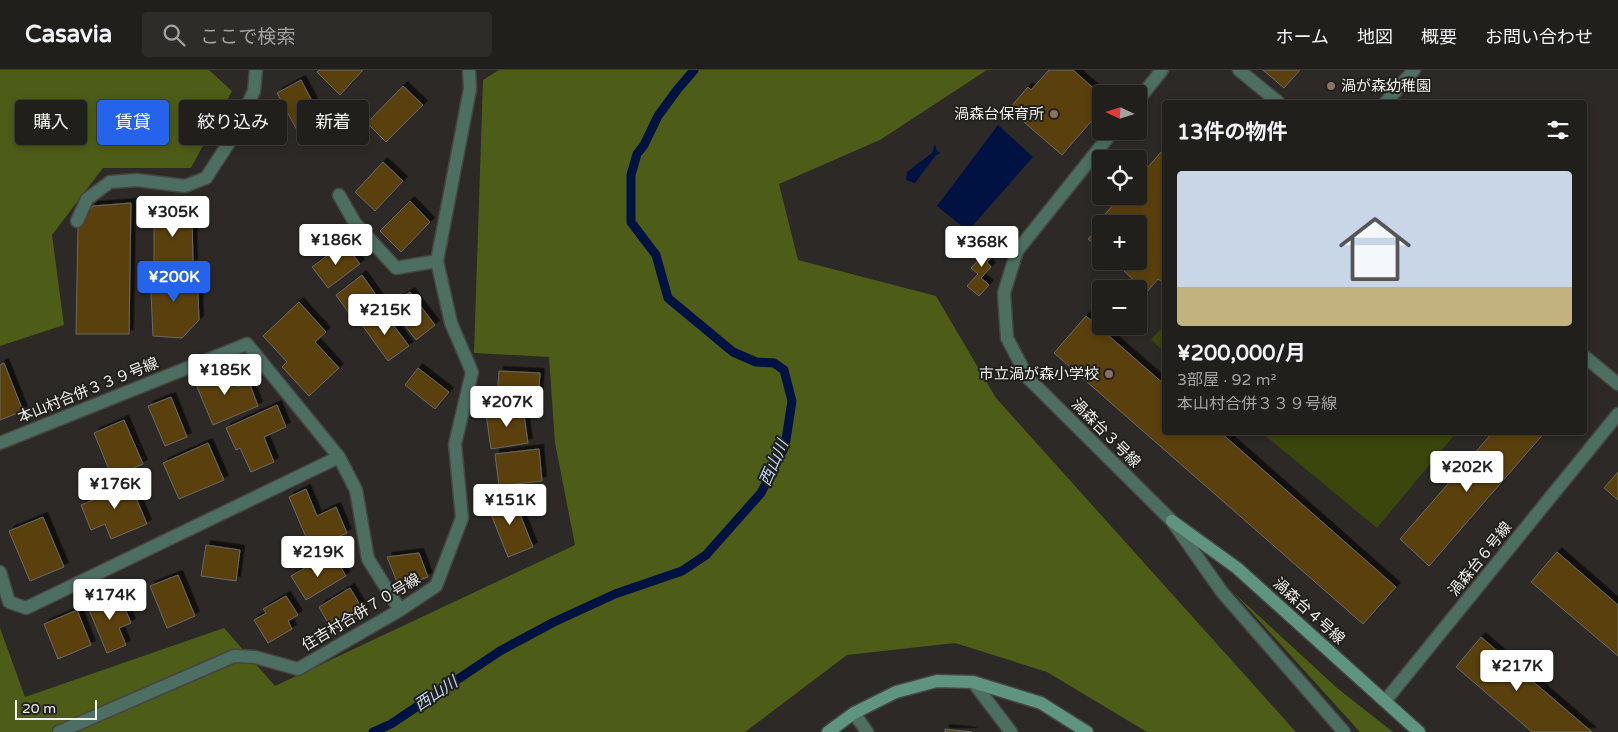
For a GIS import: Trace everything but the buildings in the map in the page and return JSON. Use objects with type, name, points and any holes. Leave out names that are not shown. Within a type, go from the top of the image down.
[{"type":"street","points":[[76,221],[87,199],[110,182],[136,180],[185,186],[206,178],[232,138],[254,91],[256,70]]},
{"type":"street","name":"住吉村合併７０号線","points":[[59,732],[234,656],[255,657],[298,669],[400,610],[436,586],[462,518],[455,444],[472,372],[451,323],[437,261],[470,89],[469,70]]},
{"type":"street","points":[[1148,88],[1162,70]]},
{"type":"street","points":[[1239,70],[1276,100]]},
{"type":"street","points":[[1388,100],[1414,70]]},
{"type":"street","name":"渦森台３号線","points":[[1105,140],[1017,251],[1004,293],[1007,338],[1028,378],[1172,521],[1222,592],[1344,732]]},
{"type":"street","points":[[339,195],[355,223],[396,268],[437,261]]},
{"type":"street","name":"本山村合併３３９号線","points":[[0,443],[247,344],[340,457],[356,490],[368,560],[400,610]]},
{"type":"street","points":[[1587,359],[1618,384]]},
{"type":"street","name":"渦森台６号線","points":[[1386,700],[1618,414]]},
{"type":"street","points":[[0,572],[9,602],[26,608],[340,457]]},
{"type":"street","name":"渦森台４号線","points":[[1172,521],[1238,568],[1386,700],[1419,732]]},
{"type":"street","points":[[828,732],[854,713],[896,692],[937,681],[973,682],[1041,703],[1087,732]]},
{"type":"street","points":[[973,682],[1011,732]]},
{"type":"street","points":[[854,713],[867,732]]},
{"type":"green space","points":[[0,70],[209,70],[232,91],[227,100],[179,100],[179,145],[203,145],[191,168],[103,168],[52,235],[64,325],[0,346]]},
{"type":"green space","points":[[499,70],[987,70],[880,140],[779,184],[798,260],[936,296],[996,398],[1296,732],[1147,732],[1047,672],[955,643],[847,655],[745,732],[0,732],[0,628],[25,697],[224,628],[275,686],[575,545],[555,443],[549,357],[474,353],[483,80]]},
{"type":"green space","points":[[1162,327],[1162,349],[1151,340]]},
{"type":"green space","points":[[1264,435],[1454,435],[1377,528]]},
{"type":"green space","points":[[1234,593],[1337,688],[1393,732],[1360,732]]},
{"type":"water","points":[[998,125],[1033,157],[968,231],[937,206]]},
{"type":"water","points":[[935,144],[937,151],[941,153],[936,155],[915,183],[906,180],[907,172],[932,153]]},
{"type":"waterway","name":"西山川","points":[[373,732],[391,724],[500,651],[554,622],[615,594],[682,571],[706,555],[761,493],[785,446],[792,401],[784,370],[774,363],[756,362],[733,352],[668,298],[656,255],[631,222],[631,175],[637,154],[644,145],[658,116],[694,70]]},
{"type":"place","name":"渦が森幼稚園","points":[[1331,86]]},
{"type":"place","name":"渦森台保育所","points":[[1054,114]]},
{"type":"place","name":"市立渦が森小学校","points":[[1109,374]]}]
